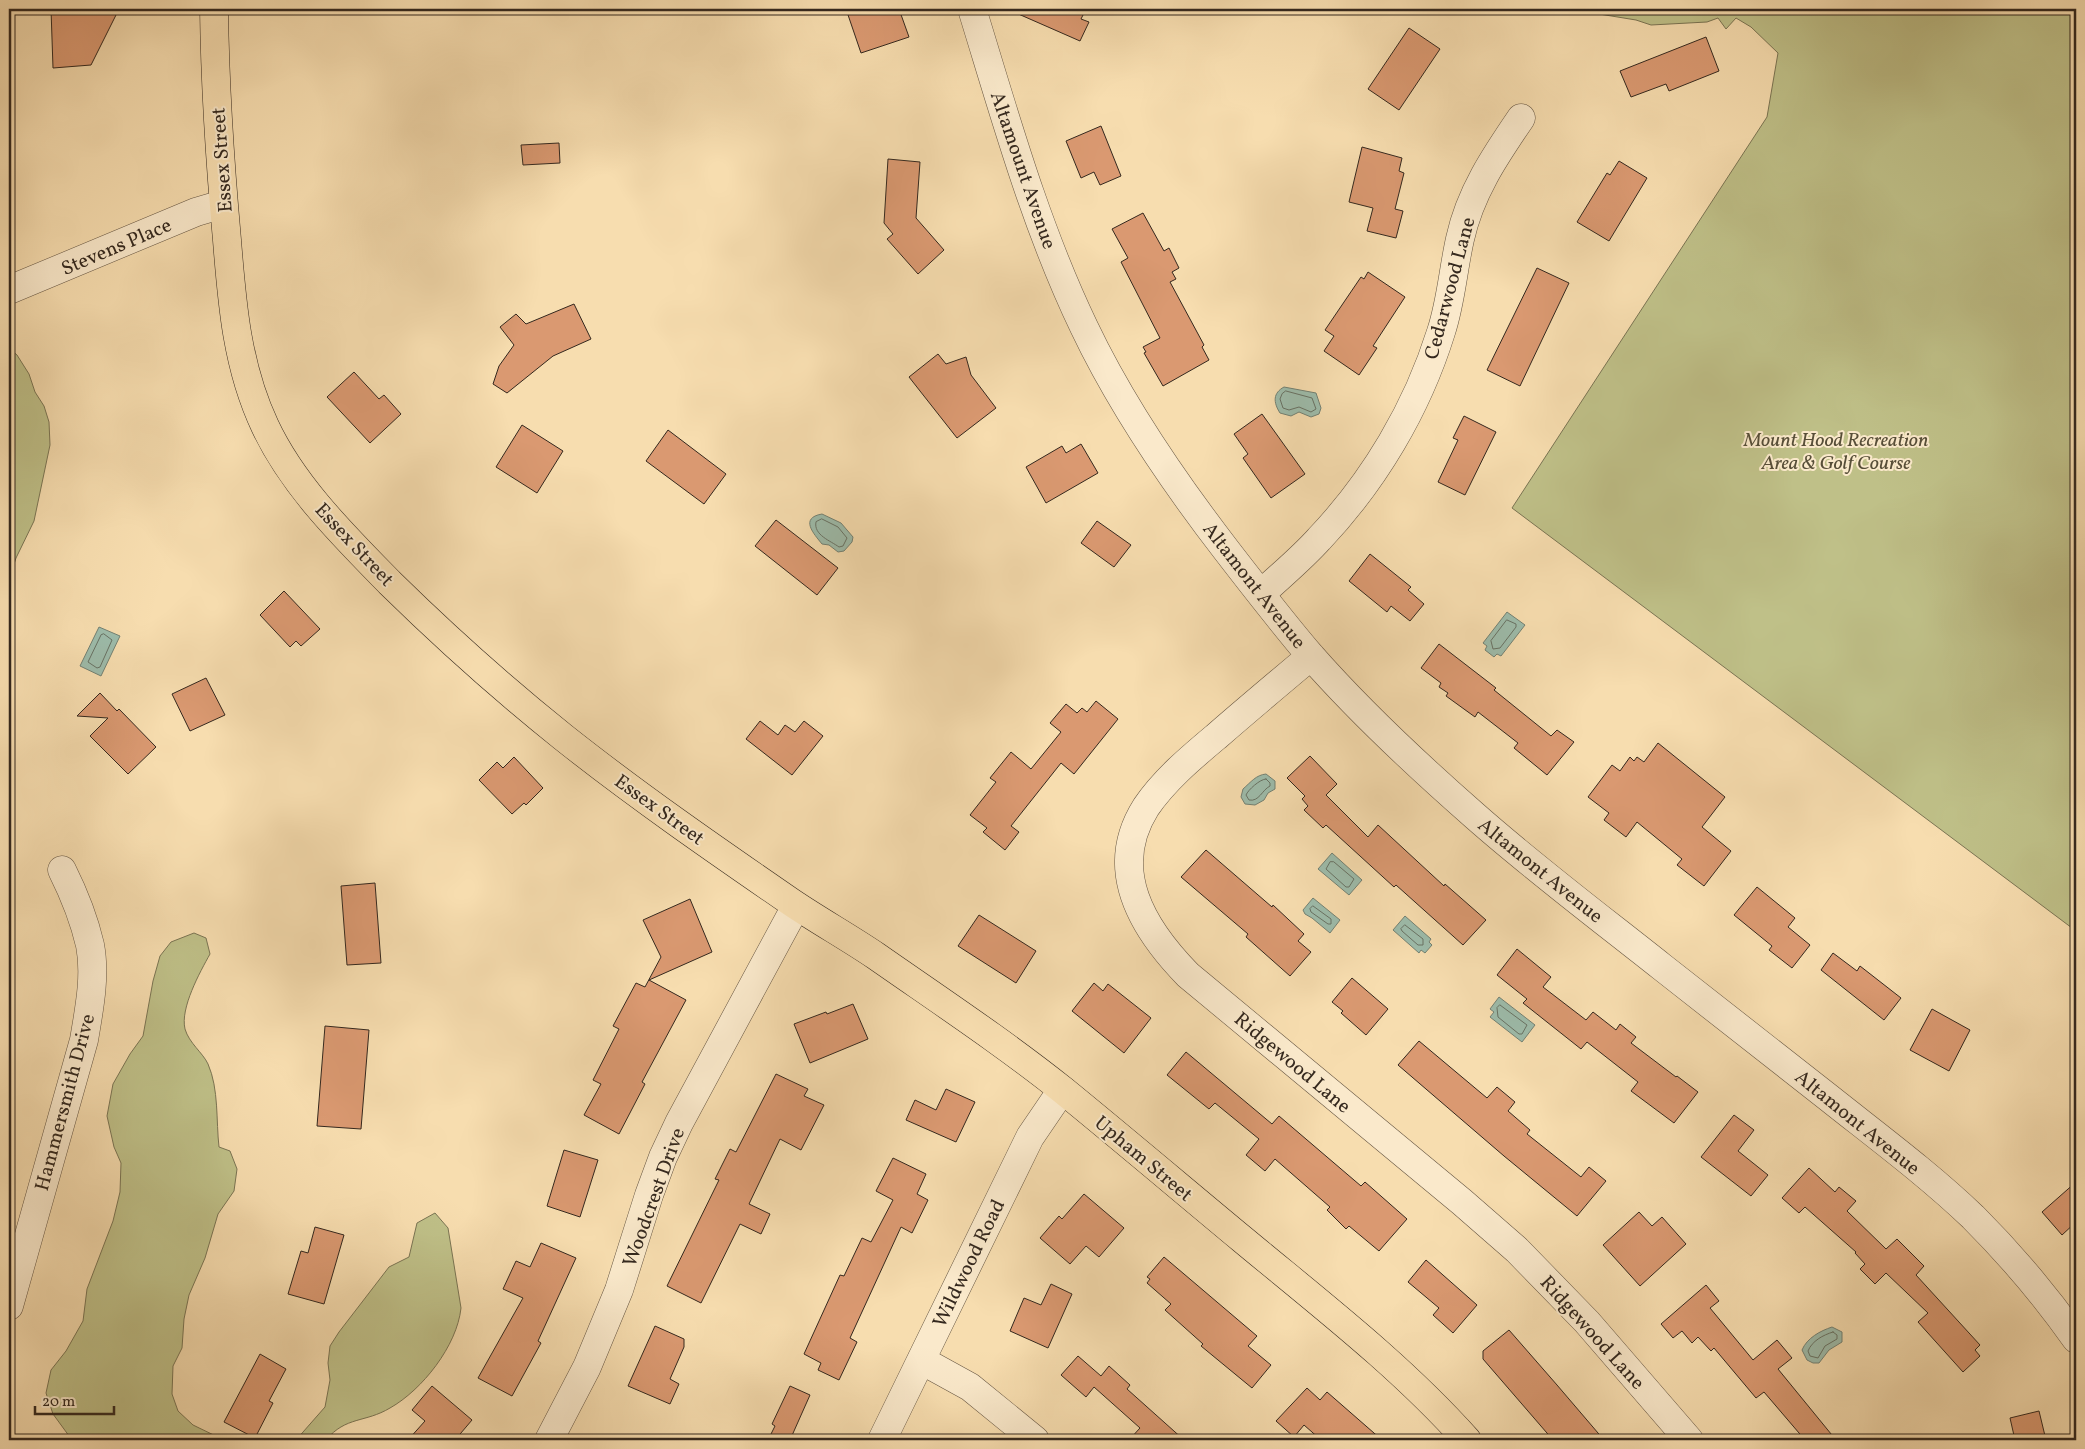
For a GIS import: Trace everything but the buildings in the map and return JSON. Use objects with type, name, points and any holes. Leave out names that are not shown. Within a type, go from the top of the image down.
[{"type":"main road","name":"Essex Street","points":[[214,9],[216,90],[235,323],[246,378],[259,413],[281,455],[318,505],[362,554],[425,617],[524,705],[602,767],[796,906]]},
{"type":"main road","name":"Upham Street","points":[[796,906],[878,958],[994,1039],[1062,1090],[1340,1320],[1415,1387],[1467,1440]]},
{"type":"street","name":"Altamount Avenue","points":[[972,9],[1020,165],[1061,277],[1085,329]]},
{"type":"street","name":"Cedarwood Lane","points":[[1261,594],[1318,540],[1337,518],[1374,471],[1397,433],[1428,369],[1441,332],[1450,299],[1460,240],[1476,192],[1489,166],[1521,118]]},
{"type":"street","name":"Stevens Place","points":[[9,290],[196,212],[224,204]]},
{"type":"street","name":"Altamont Avenue","points":[[1085,329],[1103,364],[1158,456],[1184,494],[1311,656],[1387,734],[1476,817],[1616,931],[1902,1156],[1957,1203],[1998,1244],[2068,1308],[2076,1339]]},
{"type":"street","name":"Ridgewood Lane","points":[[1311,656],[1177,771],[1147,806],[1133,833],[1128,862],[1133,892],[1144,920],[1163,949],[1188,975],[1462,1202],[1535,1267],[1587,1322],[1689,1440]]},
{"type":"street","name":"Hammersmith Drive","points":[[9,1306],[84,1040],[91,998],[90,947],[74,896],[62,870]]},
{"type":"street","name":"Woodcrest Drive","points":[[549,1440],[587,1367],[619,1290],[663,1158],[679,1123],[796,906]]},
{"type":"street","name":"Wildwood Road","points":[[882,1440],[1030,1136],[1062,1090]]},
{"type":"street","points":[[921,1360],[970,1387],[1035,1440]]},
{"type":"green space","name":"Mount Hood Recreation Area & Golf Course","points":[[1586,9],[2076,9],[2076,931],[1512,508],[1767,117],[1778,53],[1751,27],[1736,18],[1726,29],[1718,18],[1707,22],[1651,25],[1636,20],[1593,13]]},
{"type":"green space","points":[[9,348],[17,355],[29,374],[35,392],[44,406],[49,422],[50,445],[34,521],[16,558],[9,580]]},
{"type":"green space","points":[[194,933],[206,938],[210,954],[196,980],[188,1001],[184,1020],[185,1029],[208,1064],[212,1074],[216,1094],[219,1147],[230,1151],[237,1169],[234,1191],[218,1214],[205,1258],[189,1295],[184,1319],[182,1348],[173,1366],[172,1394],[178,1411],[193,1425],[224,1440],[72,1440],[53,1414],[46,1393],[51,1370],[66,1351],[83,1321],[87,1289],[113,1221],[120,1192],[121,1163],[114,1147],[107,1116],[113,1084],[143,1036],[153,981],[160,956],[171,942]]},
{"type":"green space","points":[[435,1213],[448,1228],[461,1308],[453,1337],[445,1352],[414,1390],[390,1408],[381,1413],[348,1423],[333,1432],[326,1440],[296,1440],[325,1407],[330,1380],[328,1363],[330,1346],[389,1267],[409,1257],[417,1223]]},
{"type":"water","points":[[1284,387],[1316,393],[1321,408],[1319,414],[1311,417],[1299,412],[1291,416],[1280,413],[1275,398],[1280,389]]},
{"type":"water","points":[[822,514],[841,523],[853,537],[852,542],[844,551],[838,552],[829,545],[822,544],[812,531],[810,527],[811,519]]},
{"type":"water","points":[[1507,612],[1525,625],[1501,656],[1497,654],[1494,657],[1485,650],[1487,646],[1483,643]]},
{"type":"water","points":[[99,627],[120,636],[101,676],[80,666]]},
{"type":"water","points":[[1266,774],[1275,781],[1275,789],[1268,793],[1264,800],[1255,805],[1245,804],[1241,797],[1243,789],[1256,777]]},
{"type":"water","points":[[1332,853],[1362,880],[1349,895],[1318,869]]},
{"type":"water","points":[[1313,898],[1340,920],[1330,933],[1305,914],[1303,910]]},
{"type":"water","points":[[1405,916],[1431,939],[1429,942],[1432,945],[1425,953],[1421,950],[1419,953],[1393,930]]},
{"type":"water","points":[[1499,997],[1535,1025],[1522,1042],[1490,1017],[1494,1012],[1490,1009]]},
{"type":"water","points":[[1832,1327],[1842,1332],[1842,1342],[1829,1350],[1819,1363],[1807,1360],[1802,1350],[1807,1342],[1819,1333]]}]
